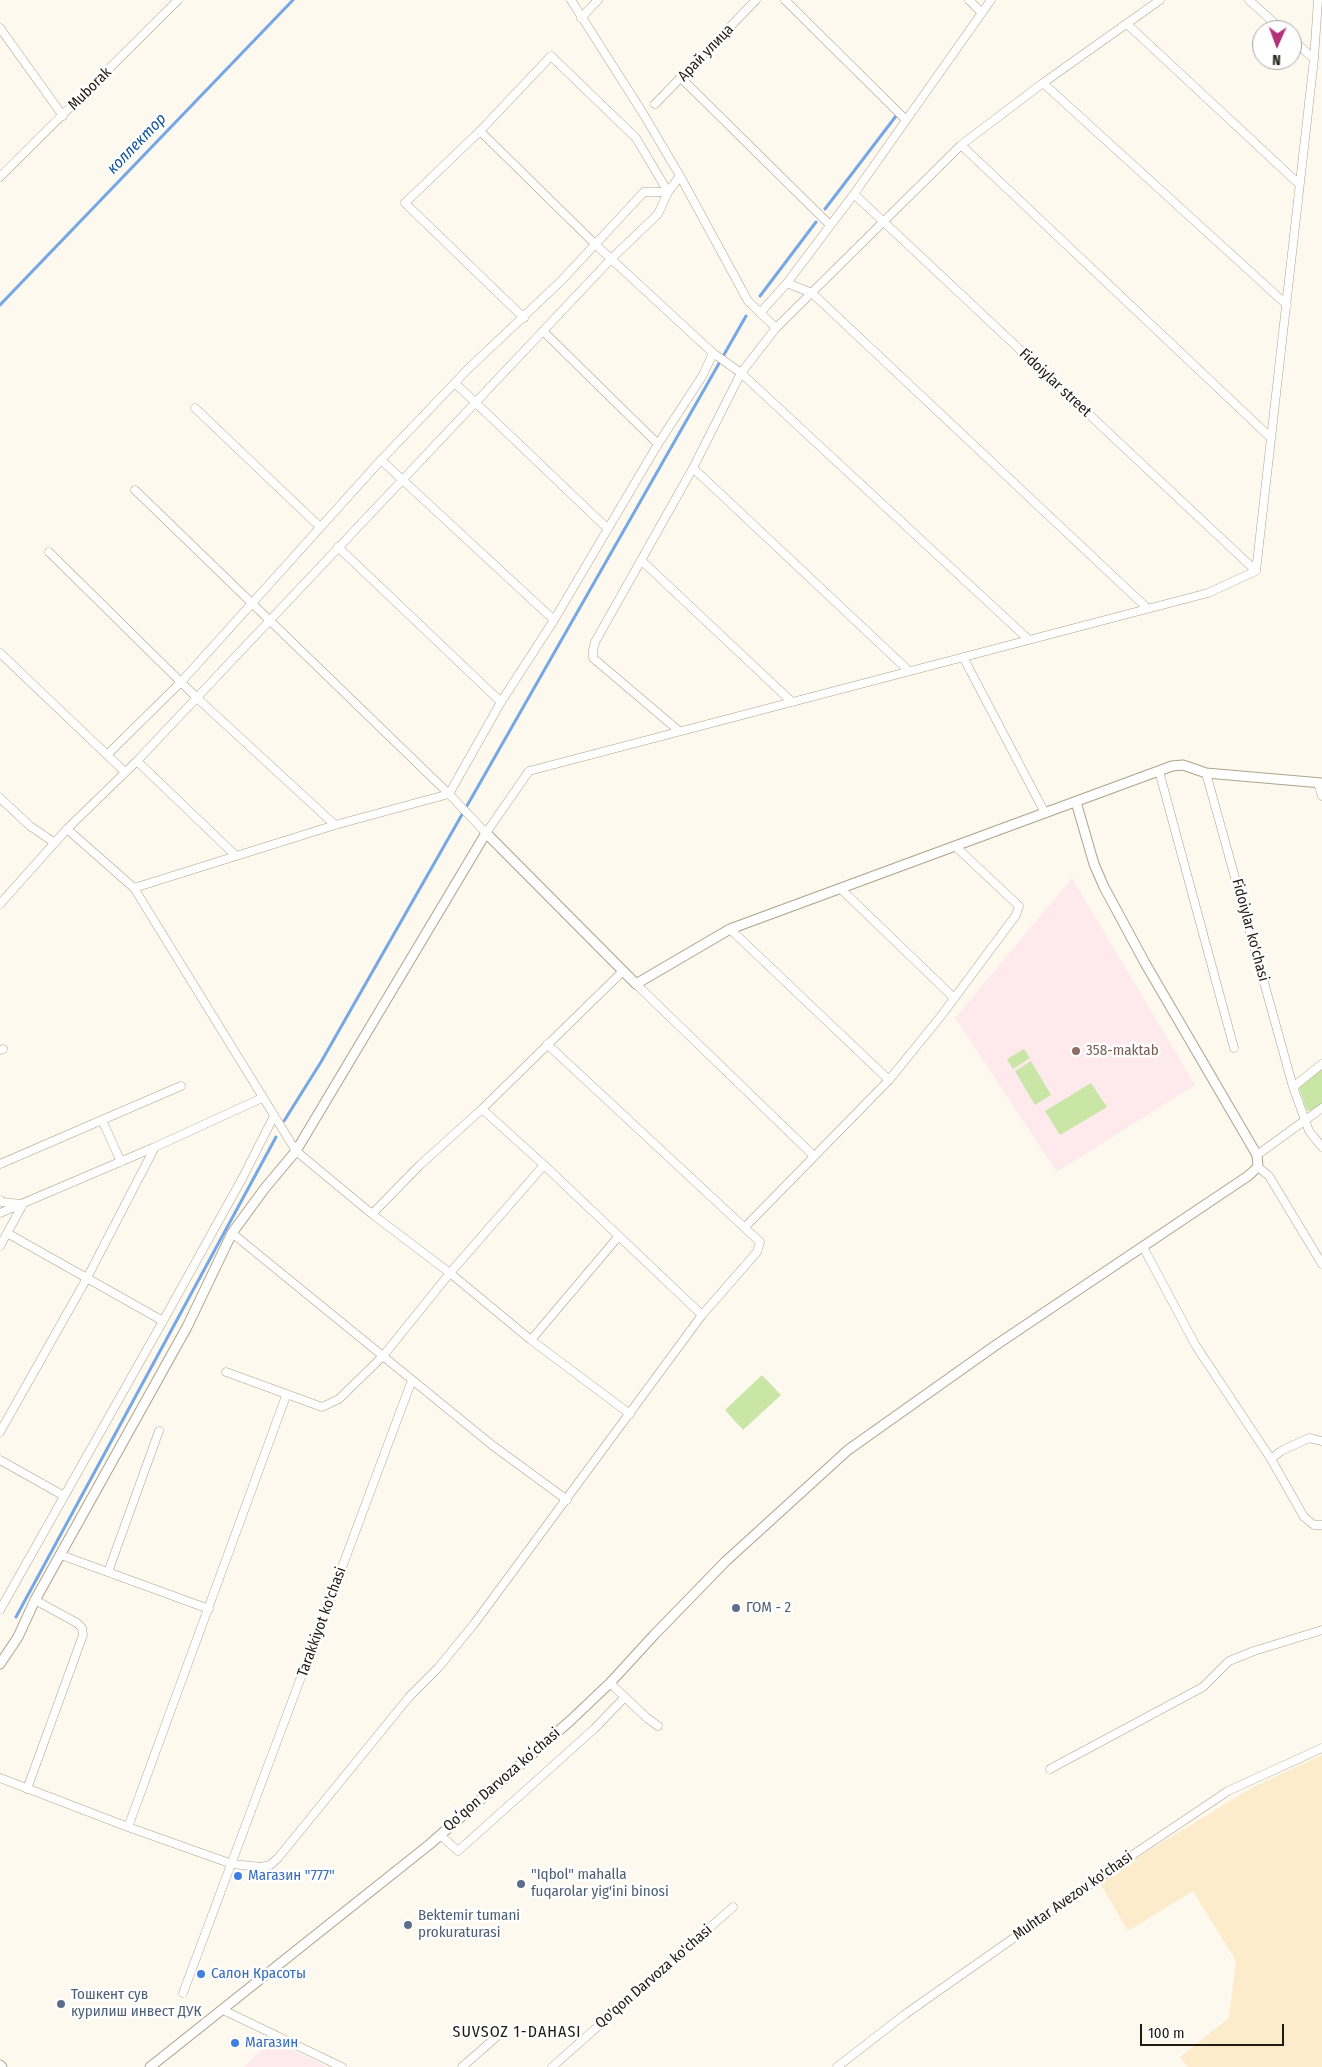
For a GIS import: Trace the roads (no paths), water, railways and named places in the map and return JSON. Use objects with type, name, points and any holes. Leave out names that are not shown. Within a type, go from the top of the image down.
[{"type":"street","points":[[571,0],[644,115],[680,176],[748,301],[776,328]]},
{"type":"street","points":[[581,18],[598,0]]},
{"type":"street","name":"Арай улица","points":[[655,104],[756,0]]},
{"type":"street","points":[[785,0],[906,120]]},
{"type":"street","points":[[969,0],[982,13]]},
{"type":"street","points":[[760,313],[787,282],[854,194],[991,0]]},
{"type":"street","points":[[679,731],[593,658],[595,642],[693,468],[741,373],[776,328],[961,145],[1043,83],[1160,0]]},
{"type":"street","points":[[1249,0],[1271,20]]},
{"type":"street","points":[[0,1664],[18,1637],[35,1600],[187,1326],[232,1233],[265,1188],[296,1151],[486,833],[529,771],[1208,593],[1256,571],[1314,58],[1318,0]]},
{"type":"street","name":"Muborak","points":[[0,177],[63,116],[174,2]]},
{"type":"street","points":[[1127,24],[1300,184]]},
{"type":"street","points":[[0,28],[63,116]]},
{"type":"street","points":[[1302,48],[1314,58]]},
{"type":"street","points":[[524,318],[405,203],[480,131],[551,56],[636,138],[668,192]]},
{"type":"street","points":[[681,78],[830,225]]},
{"type":"street","points":[[1043,83],[1286,305]]},
{"type":"street","points":[[480,131],[611,259],[713,353],[741,373],[1028,640]]},
{"type":"street","points":[[961,145],[1271,438]]},
{"type":"street","points":[[0,904],[67,829],[126,772],[611,259],[658,214],[668,192],[680,176]]},
{"type":"street","points":[[107,756],[182,682],[320,526],[454,383],[524,318],[596,245],[644,192],[668,192]]},
{"type":"street","name":"Fidoiylar street","points":[[854,194],[1256,571]]},
{"type":"street","points":[[787,282],[812,293],[1147,608]]},
{"type":"street","points":[[543,331],[658,444]]},
{"type":"street","points":[[134,888],[334,825],[449,794],[501,702],[554,620],[658,444],[703,376],[713,353]]},
{"type":"street","points":[[454,383],[608,529]]},
{"type":"street","points":[[195,408],[320,526]]},
{"type":"street","points":[[381,460],[554,620]]},
{"type":"street","points":[[693,468],[909,671]]},
{"type":"street","points":[[135,490],[268,621],[449,794],[622,972],[814,1156]]},
{"type":"street","points":[[338,547],[501,702]]},
{"type":"street","points":[[48,552],[196,697],[334,825]]},
{"type":"street","points":[[642,561],[792,702]]},
{"type":"street","points":[[0,653],[126,772]]},
{"type":"street","points":[[963,657],[1045,813]]},
{"type":"street","points":[[137,760],[234,855]]},
{"type":"street","points":[[636,984],[730,929],[1172,766],[1184,765],[1206,773],[1320,783],[1322,796]]},
{"type":"street","points":[[1159,771],[1234,1048]]},
{"type":"street","name":"Fidoiylar ko'chasi","points":[[1206,773],[1293,1087],[1309,1131],[1322,1147]]},
{"type":"street","points":[[0,798],[30,826],[55,843]]},
{"type":"street","points":[[1076,802],[1094,864],[1104,886],[1145,963],[1258,1155],[1258,1167],[1269,1176],[1322,1264]]},
{"type":"street","points":[[67,829],[134,888],[296,1151],[531,1340],[630,1414]]},
{"type":"street","points":[[744,1228],[889,1080],[1016,915],[1019,906],[955,846]]},
{"type":"street","points":[[841,889],[954,998]]},
{"type":"street","points":[[730,929],[889,1080]]},
{"type":"street","points":[[372,1214],[420,1165],[482,1109],[622,972]]},
{"type":"street","points":[[0,1778],[232,1864],[270,1866],[409,1697],[438,1668],[474,1624],[702,1316],[757,1252],[760,1242],[547,1044]]},
{"type":"street","points":[[1293,1087],[1322,1064]]},
{"type":"street","points":[[0,1164],[181,1086]]},
{"type":"street","points":[[0,1213],[121,1162],[262,1098]]},
{"type":"street","points":[[1258,1155],[1322,1108]]},
{"type":"street","points":[[482,1109],[544,1165],[702,1316]]},
{"type":"street","points":[[0,1610],[243,1177],[274,1116]]},
{"type":"street","points":[[102,1120],[121,1162]]},
{"type":"street","points":[[0,1432],[87,1278],[155,1147]]},
{"type":"street","points":[[226,1372],[286,1396],[322,1407],[330,1405],[339,1399],[383,1356],[450,1273],[544,1165]]},
{"type":"street","name":"Qoʻqon Darvoza koʻchasi","points":[[150,2067],[440,1835],[610,1683],[718,1569],[860,1440],[988,1351],[1248,1176],[1258,1167]]},
{"type":"street","points":[[0,1200],[2,1202],[23,1204]]},
{"type":"street","points":[[0,1246],[23,1204]]},
{"type":"street","points":[[7,1233],[163,1321]]},
{"type":"street","points":[[232,1233],[492,1445],[567,1500]]},
{"type":"street","points":[[531,1340],[618,1237]]},
{"type":"street","points":[[1144,1247],[1196,1346],[1271,1459],[1304,1517],[1314,1525],[1322,1525]]},
{"type":"street","name":"Tarakkiyot ko'chasi","points":[[184,1992],[412,1380]]},
{"type":"street","points":[[128,1827],[286,1396]]},
{"type":"street","points":[[108,1572],[158,1431]]},
{"type":"street","points":[[1271,1459],[1281,1451],[1310,1438],[1322,1442]]},
{"type":"street","points":[[0,1460],[64,1496]]},
{"type":"street","points":[[61,1555],[209,1609]]},
{"type":"street","points":[[27,1789],[83,1635],[82,1628],[77,1623],[35,1600]]},
{"type":"street","points":[[1050,1769],[1203,1687],[1229,1661],[1254,1651],[1322,1630]]},
{"type":"street","points":[[610,1683],[646,1718],[658,1726]]},
{"type":"street","points":[[440,1835],[458,1851],[594,1729],[625,1697]]},
{"type":"street","name":"Muhtar Avezov ko'chasi","points":[[837,2067],[912,2010],[1122,1862],[1220,1796],[1322,1748]]},
{"type":"street","name":"Qo'qon Darvoza ko'chasi","points":[[552,2067],[733,1908]]},
{"type":"street","points":[[223,2010],[342,2067]]},
{"type":"street","points":[[462,2067],[502,2032]]},
{"type":"waterway","name":"коллектор","points":[[0,305],[293,0]]},
{"type":"waterway","points":[[825,209],[896,116]]},
{"type":"waterway","points":[[760,296],[816,222]]},
{"type":"waterway","points":[[284,1121],[321,1062],[746,316]]},
{"type":"waterway","points":[[16,1617],[276,1137]]},
{"type":"place","name":"358-maktab","points":[[1076,1051]]},
{"type":"place","name":"ГОМ - 2","points":[[736,1608]]},
{"type":"place","name":"Магазин \"777\"","points":[[238,1876]]},
{"type":"place","name":"\"Iqbol\" mahalla fuqarolar yig'ini binosi","points":[[521,1884]]},
{"type":"place","name":"Bektemir tumani prokuraturasi","points":[[408,1925]]},
{"type":"place","name":"Салон Красоты","points":[[201,1974]]},
{"type":"place","name":"Тошкент сув курилиш инвест ДУК","points":[[61,2004]]},
{"type":"place","name":"Магазин","points":[[235,2043]]},
{"type":"district","name":"SUVSOZ 1-DAHASI","points":[[517,2033]]}]
